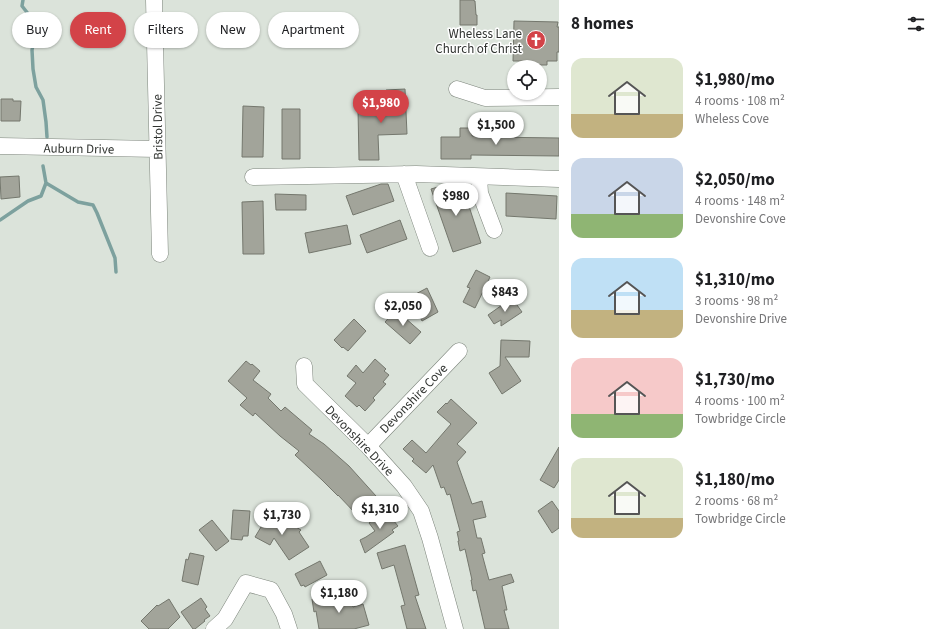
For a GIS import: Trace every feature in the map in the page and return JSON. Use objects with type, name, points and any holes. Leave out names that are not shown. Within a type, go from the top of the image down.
[{"type":"street","name":"Bristol Drive","points":[[154,0],[160,254]]},
{"type":"street","points":[[457,89],[485,98],[559,97]]},
{"type":"street","name":"Auburn Drive","points":[[0,146],[158,149]]},
{"type":"street","points":[[404,174],[430,248]]},
{"type":"street","points":[[253,177],[416,174],[559,179]]},
{"type":"street","points":[[479,176],[480,192],[494,230]]},
{"type":"street","name":"Devonshire Cove","points":[[368,446],[459,351]]},
{"type":"street","name":"Devonshire Drive","points":[[304,366],[305,384],[368,446],[404,486],[421,511],[455,629]]},
{"type":"street","points":[[214,629],[225,619],[246,583],[271,590],[284,614],[289,629]]},
{"type":"building","points":[[460,0],[475,1],[477,25],[460,25]]},
{"type":"building","name":"Wheless Lane Church of Christ","points":[[514,21],[558,22],[559,52],[557,52],[557,61],[513,60]]},
{"type":"building","points":[[405,89],[407,134],[378,135],[379,160],[359,160],[358,109],[387,108],[386,90]]},
{"type":"building","points":[[1,99],[21,101],[20,121],[1,121]]},
{"type":"building","points":[[243,106],[264,107],[263,157],[242,157]]},
{"type":"building","points":[[282,109],[300,109],[300,159],[282,159]]},
{"type":"building","points":[[460,128],[472,128],[472,136],[488,135],[488,137],[559,138],[559,156],[471,155],[471,159],[441,159],[441,137],[460,137]]},
{"type":"building","points":[[19,176],[20,197],[1,199],[0,177]]},
{"type":"building","points":[[381,184],[388,184],[394,201],[353,215],[346,196]]},
{"type":"building","points":[[445,185],[462,185],[481,243],[453,252],[431,189]]},
{"type":"building","points":[[506,193],[557,196],[556,219],[506,216]]},
{"type":"building","points":[[275,194],[306,195],[306,210],[276,210]]},
{"type":"building","points":[[263,201],[264,254],[243,254],[242,202]]},
{"type":"building","points":[[400,220],[407,239],[367,253],[360,235]]},
{"type":"building","points":[[347,225],[351,244],[309,253],[305,233]]},
{"type":"building","points":[[476,270],[490,277],[475,308],[463,302],[470,288],[467,287]]},
{"type":"building","points":[[427,288],[438,312],[422,321],[410,297]]},
{"type":"building","points":[[512,298],[522,312],[501,326],[501,320],[494,324],[488,315]]},
{"type":"building","points":[[396,310],[421,332],[410,344],[385,322]]},
{"type":"building","points":[[354,319],[366,331],[348,351],[343,347],[342,348],[334,340]]},
{"type":"building","points":[[501,340],[530,341],[529,357],[505,357],[521,381],[502,394],[489,373],[500,366]]},
{"type":"building","points":[[375,359],[386,369],[384,371],[389,375],[383,382],[386,384],[373,398],[375,400],[365,411],[359,405],[357,407],[345,396],[356,383],[347,376],[356,365],[363,373]]},
{"type":"building","points":[[246,361],[260,371],[253,380],[271,394],[268,398],[281,411],[285,407],[312,430],[309,434],[324,444],[349,466],[376,496],[356,514],[295,455],[299,451],[255,413],[253,416],[240,405],[247,398],[228,381]]},
{"type":"building","points":[[451,399],[477,423],[457,444],[466,452],[457,462],[472,504],[482,501],[486,517],[473,520],[477,538],[481,538],[485,553],[482,554],[489,580],[511,574],[514,582],[502,586],[507,610],[504,610],[509,629],[485,629],[476,590],[473,591],[465,549],[460,551],[457,532],[460,531],[450,494],[447,495],[444,487],[441,488],[433,465],[426,473],[412,461],[414,459],[403,449],[412,440],[426,453],[451,424],[437,412]]},
{"type":"building","points":[[559,447],[559,480],[554,488],[540,480]]},
{"type":"building","points":[[552,501],[559,511],[559,528],[552,533],[538,511]]},
{"type":"building","points":[[389,508],[396,517],[393,520],[398,526],[392,530],[394,532],[365,553],[360,540],[375,531],[369,523]]},
{"type":"building","points":[[233,510],[250,511],[248,536],[243,536],[242,540],[231,539]]},
{"type":"building","points":[[270,512],[301,530],[299,532],[309,547],[289,560],[274,538],[270,545],[255,537]]},
{"type":"building","points":[[212,520],[229,541],[216,551],[199,530]]},
{"type":"building","points":[[405,545],[419,595],[415,596],[426,629],[407,629],[401,606],[405,605],[394,565],[382,569],[377,553]]},
{"type":"building","points":[[190,553],[204,556],[198,585],[182,581],[186,559],[188,560]]},
{"type":"building","points":[[320,561],[327,575],[305,587],[304,585],[301,586],[295,574]]},
{"type":"building","points":[[339,595],[341,606],[352,603],[353,607],[363,604],[369,625],[354,629],[319,629],[312,599]]},
{"type":"building","points":[[201,598],[207,607],[205,609],[210,616],[195,629],[193,629],[181,612]]},
{"type":"building","points":[[169,599],[180,617],[168,629],[149,629],[141,621],[157,605],[158,606]]},
{"type":"waterway","points":[[23,0],[22,6],[33,20],[36,30],[32,50],[33,69],[36,87],[43,100],[47,137]]},
{"type":"waterway","points":[[43,166],[46,183],[78,202],[93,205],[115,258],[116,272]]},
{"type":"waterway","points":[[0,220],[28,201],[41,196],[46,183]]},
{"type":"place","name":"Wheless Lane Church of Christ","points":[[536,40]]}]
